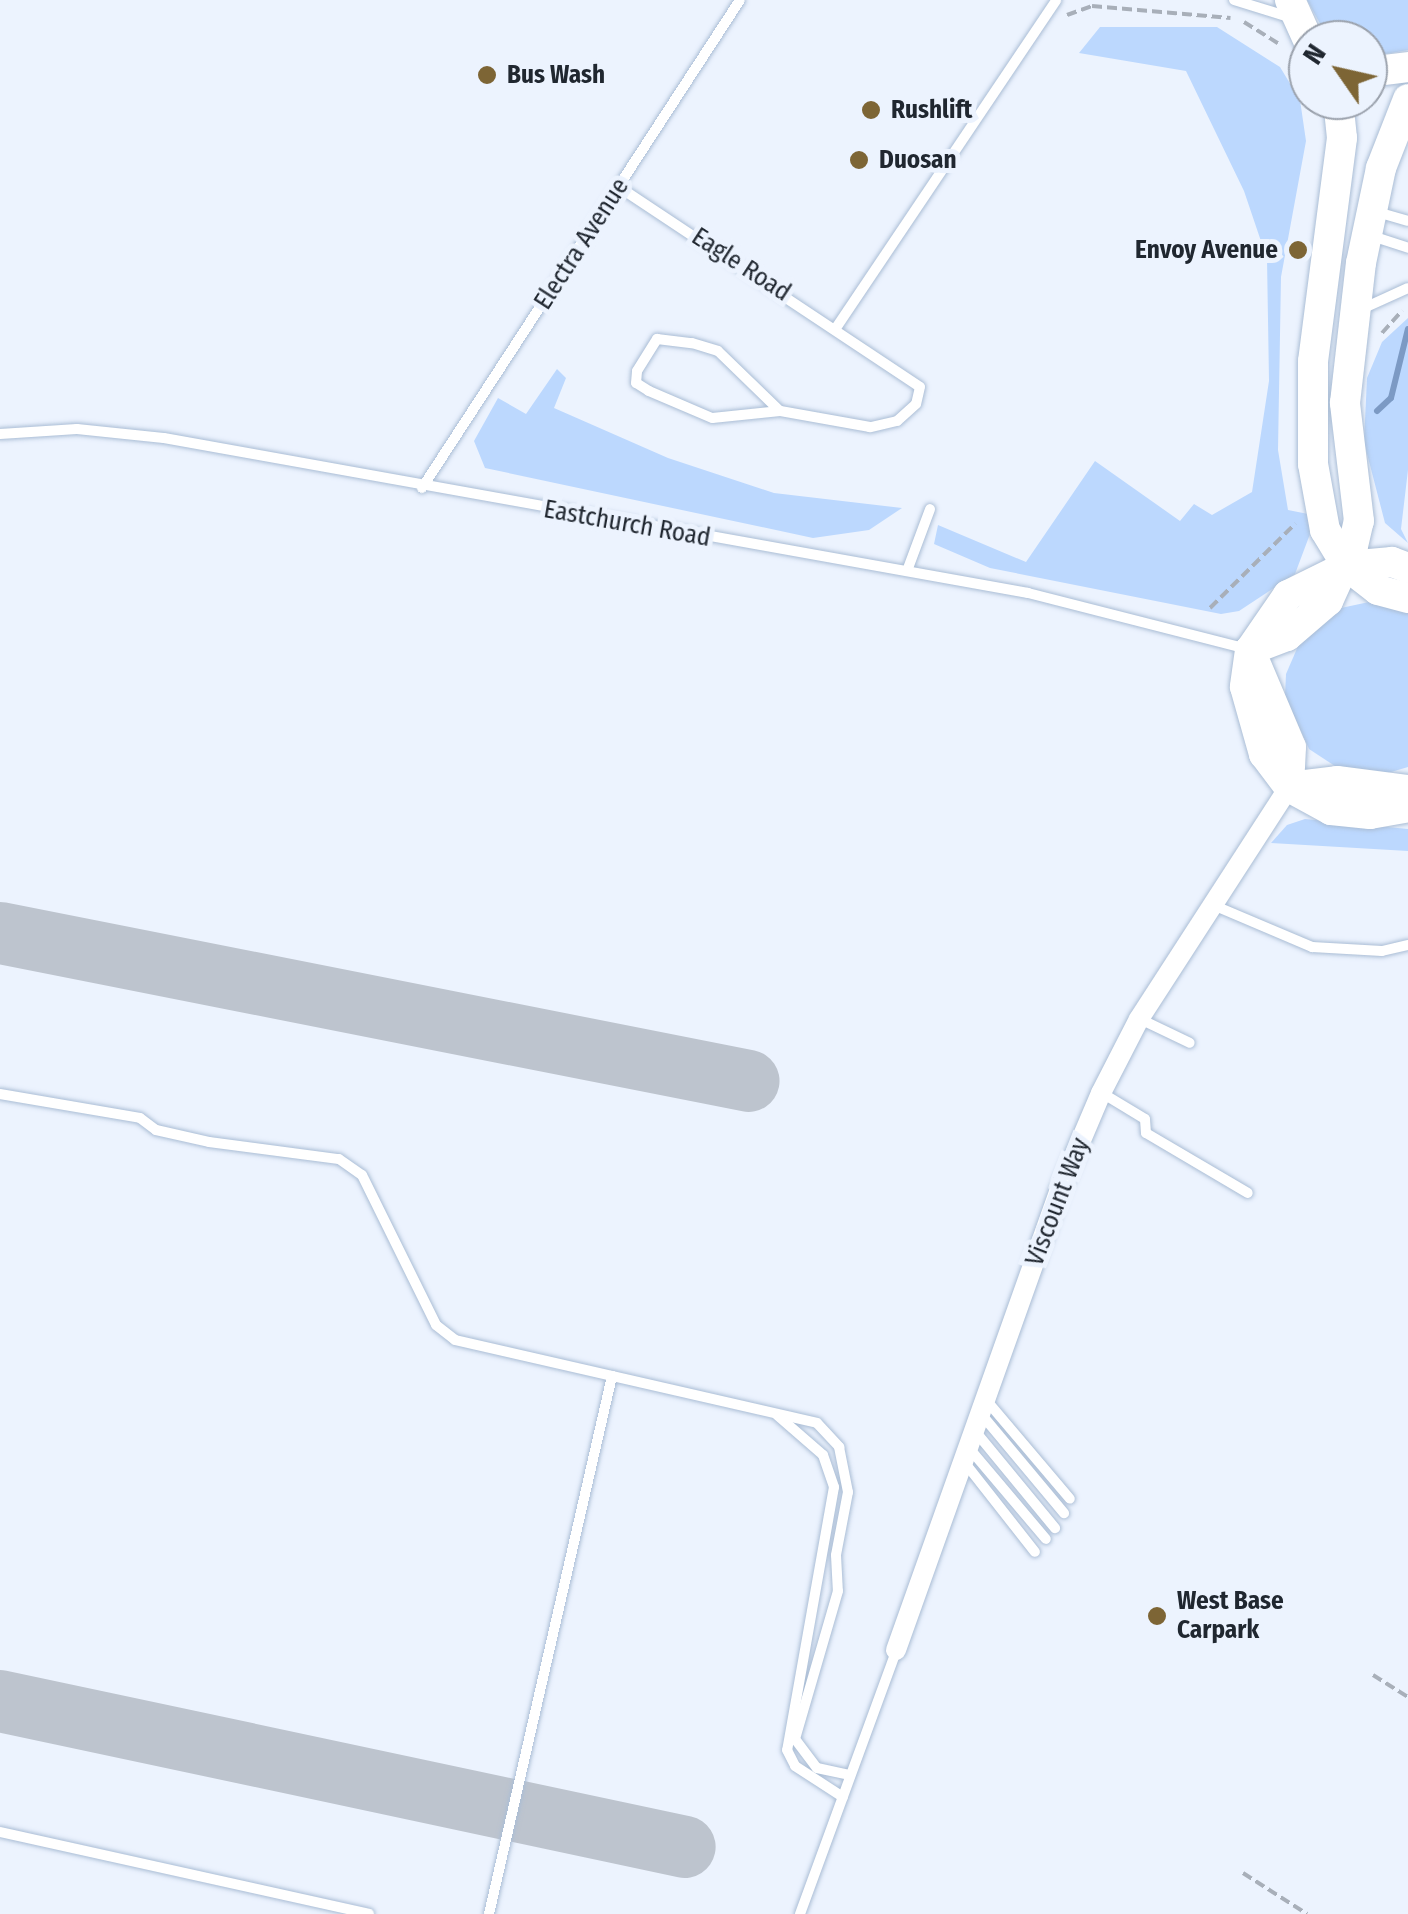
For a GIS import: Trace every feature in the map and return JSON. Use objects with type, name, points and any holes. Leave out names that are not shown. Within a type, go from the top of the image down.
[{"type":"street","points":[[1408,99],[1369,222],[1355,314],[1346,433],[1360,521],[1348,566],[1328,601],[1288,636],[1250,650],[1245,687],[1256,736],[1289,787],[1330,810],[1370,814],[1408,807]]},
{"type":"street","points":[[1340,120],[1342,138],[1310,433],[1325,530],[1348,566],[1378,590],[1408,598]]},
{"type":"street","points":[[1348,566],[1392,562],[1408,568]]},
{"type":"street","points":[[1289,787],[1336,781],[1408,790]]},
{"type":"street","name":"Viscount Way","points":[[896,1650],[1101,1093],[1139,1018],[1289,787]]},
{"type":"lane","name":"Electra Avenue","points":[[422,488],[740,0]]},
{"type":"lane","points":[[836,328],[1056,0]]},
{"type":"lane","points":[[1234,0],[1298,20]]},
{"type":"lane","name":"Eagle Road","points":[[619,187],[920,387],[916,404],[897,421],[870,427],[780,411]]},
{"type":"lane","points":[[1369,222],[1408,221]]},
{"type":"lane","points":[[1369,222],[1408,248]]},
{"type":"lane","points":[[1355,314],[1408,288]]},
{"type":"lane","points":[[657,340],[692,343],[718,351],[780,411],[712,418],[649,391],[636,382],[636,372],[657,340]]},
{"type":"lane","name":"Eastchurch Road","points":[[0,434],[78,430],[164,438],[422,488],[907,571],[1100,609],[1250,650]]},
{"type":"lane","points":[[907,571],[930,509]]},
{"type":"lane","points":[[1212,904],[1312,947],[1382,950],[1408,945]]},
{"type":"lane","points":[[1139,1018],[1190,1043]]},
{"type":"lane","points":[[1101,1093],[1145,1119],[1146,1133],[1248,1194]]},
{"type":"lane","points":[[0,1094],[140,1118],[156,1130],[209,1142],[339,1159],[362,1175],[443,1332],[817,1423],[845,1464],[838,1591],[815,1686],[794,1731],[811,1764],[850,1775]]},
{"type":"lane","points":[[488,1914],[612,1376]]},
{"type":"lane","points":[[776,1413],[823,1455],[834,1488],[787,1750],[795,1766],[843,1797]]},
{"type":"lane","points":[[975,1431],[1070,1499]]},
{"type":"lane","points":[[975,1431],[1064,1513]]},
{"type":"lane","points":[[975,1431],[1055,1528]]},
{"type":"lane","points":[[975,1431],[1046,1539]]},
{"type":"lane","points":[[975,1431],[1035,1552]]},
{"type":"lane","points":[[800,1914],[896,1650]]},
{"type":"lane","points":[[0,1832],[369,1914]]},
{"type":"path","points":[[1079,9],[1225,18]]},
{"type":"path","points":[[1244,22],[1288,54]]},
{"type":"path","points":[[1210,608],[1294,526]]},
{"type":"path","points":[[1373,1675],[1408,1697]]},
{"type":"path","points":[[1243,1873],[1307,1914]]},
{"type":"shaded area","points":[[1307,0],[1408,0],[1408,50],[1388,54],[1388,20],[1318,20]]},
{"type":"shaded area","points":[[1100,27],[1217,27],[1280,67],[1288,80],[1288,120],[1303,120],[1306,141],[1281,277],[1278,450],[1288,510],[1308,514],[1310,534],[1295,574],[1239,611],[1221,614],[990,568],[934,544],[938,525],[1026,562],[1095,461],[1180,521],[1194,504],[1212,515],[1252,492],[1269,381],[1267,259],[1244,191],[1186,71],[1079,53]]},
{"type":"shaded area","points":[[1408,318],[1408,470],[1401,529],[1408,543],[1385,523],[1364,442],[1367,378],[1382,342]]},
{"type":"shaded area","points":[[557,369],[566,378],[554,408],[668,458],[774,493],[902,508],[869,530],[813,538],[485,468],[474,441],[498,398],[526,414]]},
{"type":"shaded area","points":[[1369,602],[1408,611],[1408,767],[1381,775],[1341,770],[1309,749],[1285,696],[1286,674],[1302,637],[1341,608]]},
{"type":"shaded area","points":[[1305,819],[1408,829],[1408,851],[1271,843],[1287,825]]},
{"type":"waterway","points":[[1377,411],[1391,398],[1408,329]]},
{"type":"taxiway","points":[[0,933],[749,1081]]},
{"type":"taxiway","points":[[0,1701],[685,1847]]},
{"type":"place","name":"Bus Wash","points":[[487,75]]},
{"type":"place","name":"Rushlift","points":[[871,110]]},
{"type":"place","name":"Duosan","points":[[859,160]]},
{"type":"place","name":"Envoy Avenue","points":[[1298,250]]},
{"type":"place","name":"West Base Carpark","points":[[1157,1616]]}]
